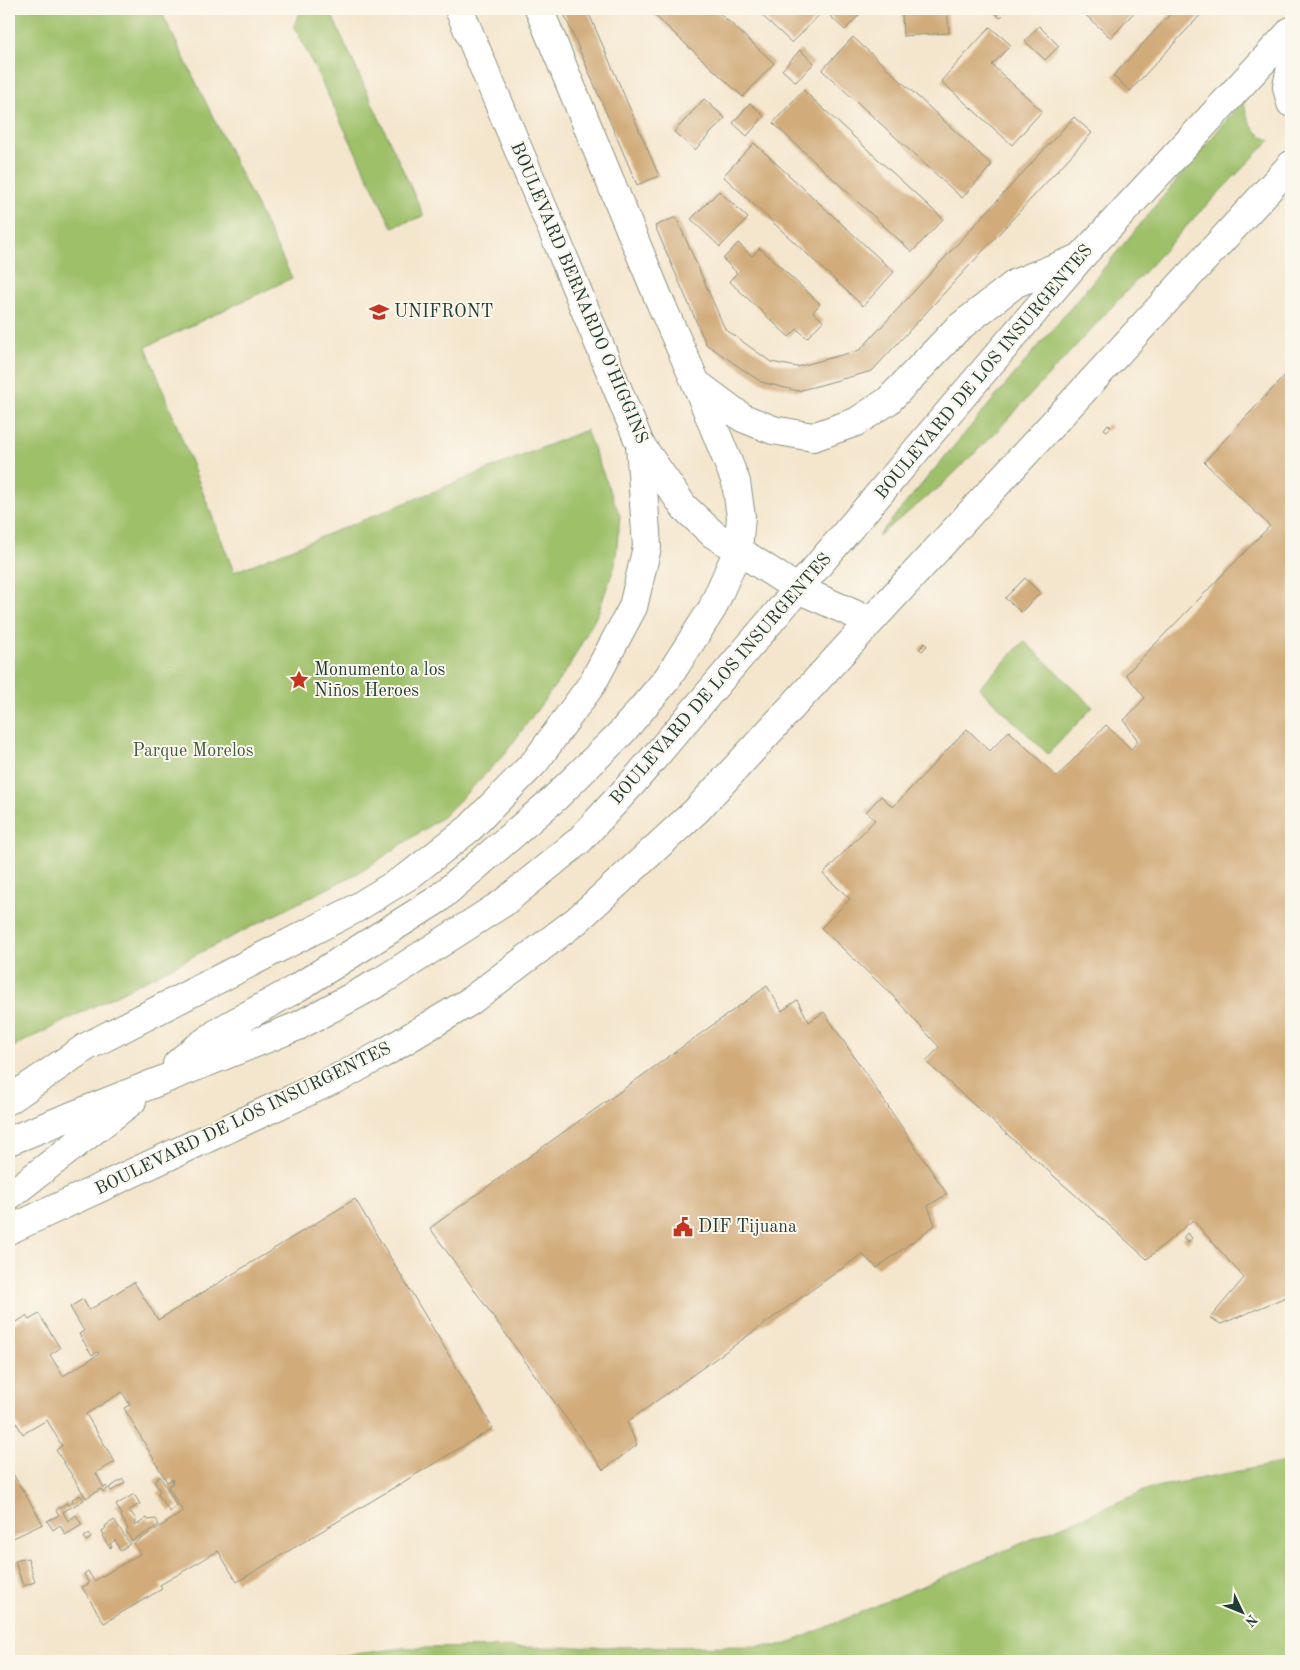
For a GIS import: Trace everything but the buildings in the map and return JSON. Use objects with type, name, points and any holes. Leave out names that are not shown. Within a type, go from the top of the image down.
[{"type":"main road","name":"BOULEVARD BERNARDO O'HIGGINS","points":[[459,9],[640,444],[684,507],[713,534],[798,589],[870,622]]},
{"type":"main road","points":[[9,1196],[160,1079],[192,1051],[223,1029],[297,988],[437,900],[554,799],[622,732],[667,679],[712,609],[738,550],[741,517],[736,482],[539,9]]},
{"type":"main road","name":"BOULEVARD DE LOS INSURGENTES","points":[[9,1140],[298,1026],[383,980],[503,903],[579,841],[635,780],[1080,257],[1291,31]]},
{"type":"main road","points":[[1291,67],[1287,86],[1291,103]]},
{"type":"main road","name":"BOULEVARD DE LOS INSURGENTES","points":[[9,1230],[346,1074],[469,1002],[576,921],[696,811],[1291,165]]},
{"type":"main road","points":[[696,383],[743,418],[772,430],[812,438],[856,422],[888,400],[957,329],[1016,284],[1080,257]]},
{"type":"main road","points":[[9,1100],[86,1048],[353,910],[410,875],[470,828],[535,762],[592,684],[633,607],[647,547],[640,444]]},
{"type":"green space","name":"Parque Morelos","points":[[9,9],[160,9],[292,278],[146,347],[234,572],[586,430],[620,516],[615,565],[598,613],[568,668],[503,756],[444,816],[362,871],[9,1049]]},
{"type":"green space","points":[[302,9],[329,9],[424,216],[392,227],[294,25]]},
{"type":"green space","points":[[1244,99],[1248,118],[1254,129],[1270,140],[1195,217],[995,433],[941,486],[878,536],[1079,298]]},
{"type":"green space","points":[[1024,641],[1093,707],[1048,754],[979,688]]},
{"type":"green space","points":[[1291,1461],[1291,1661],[299,1661],[404,1648],[782,1646],[1151,1488]]},
{"type":"place","name":"UNIFRONT","points":[[379,312]]},
{"type":"place","name":"Monumento a los Niños Heroes","points":[[299,680]]},
{"type":"place","name":"DIF Tijuana","points":[[683,1227]]}]
